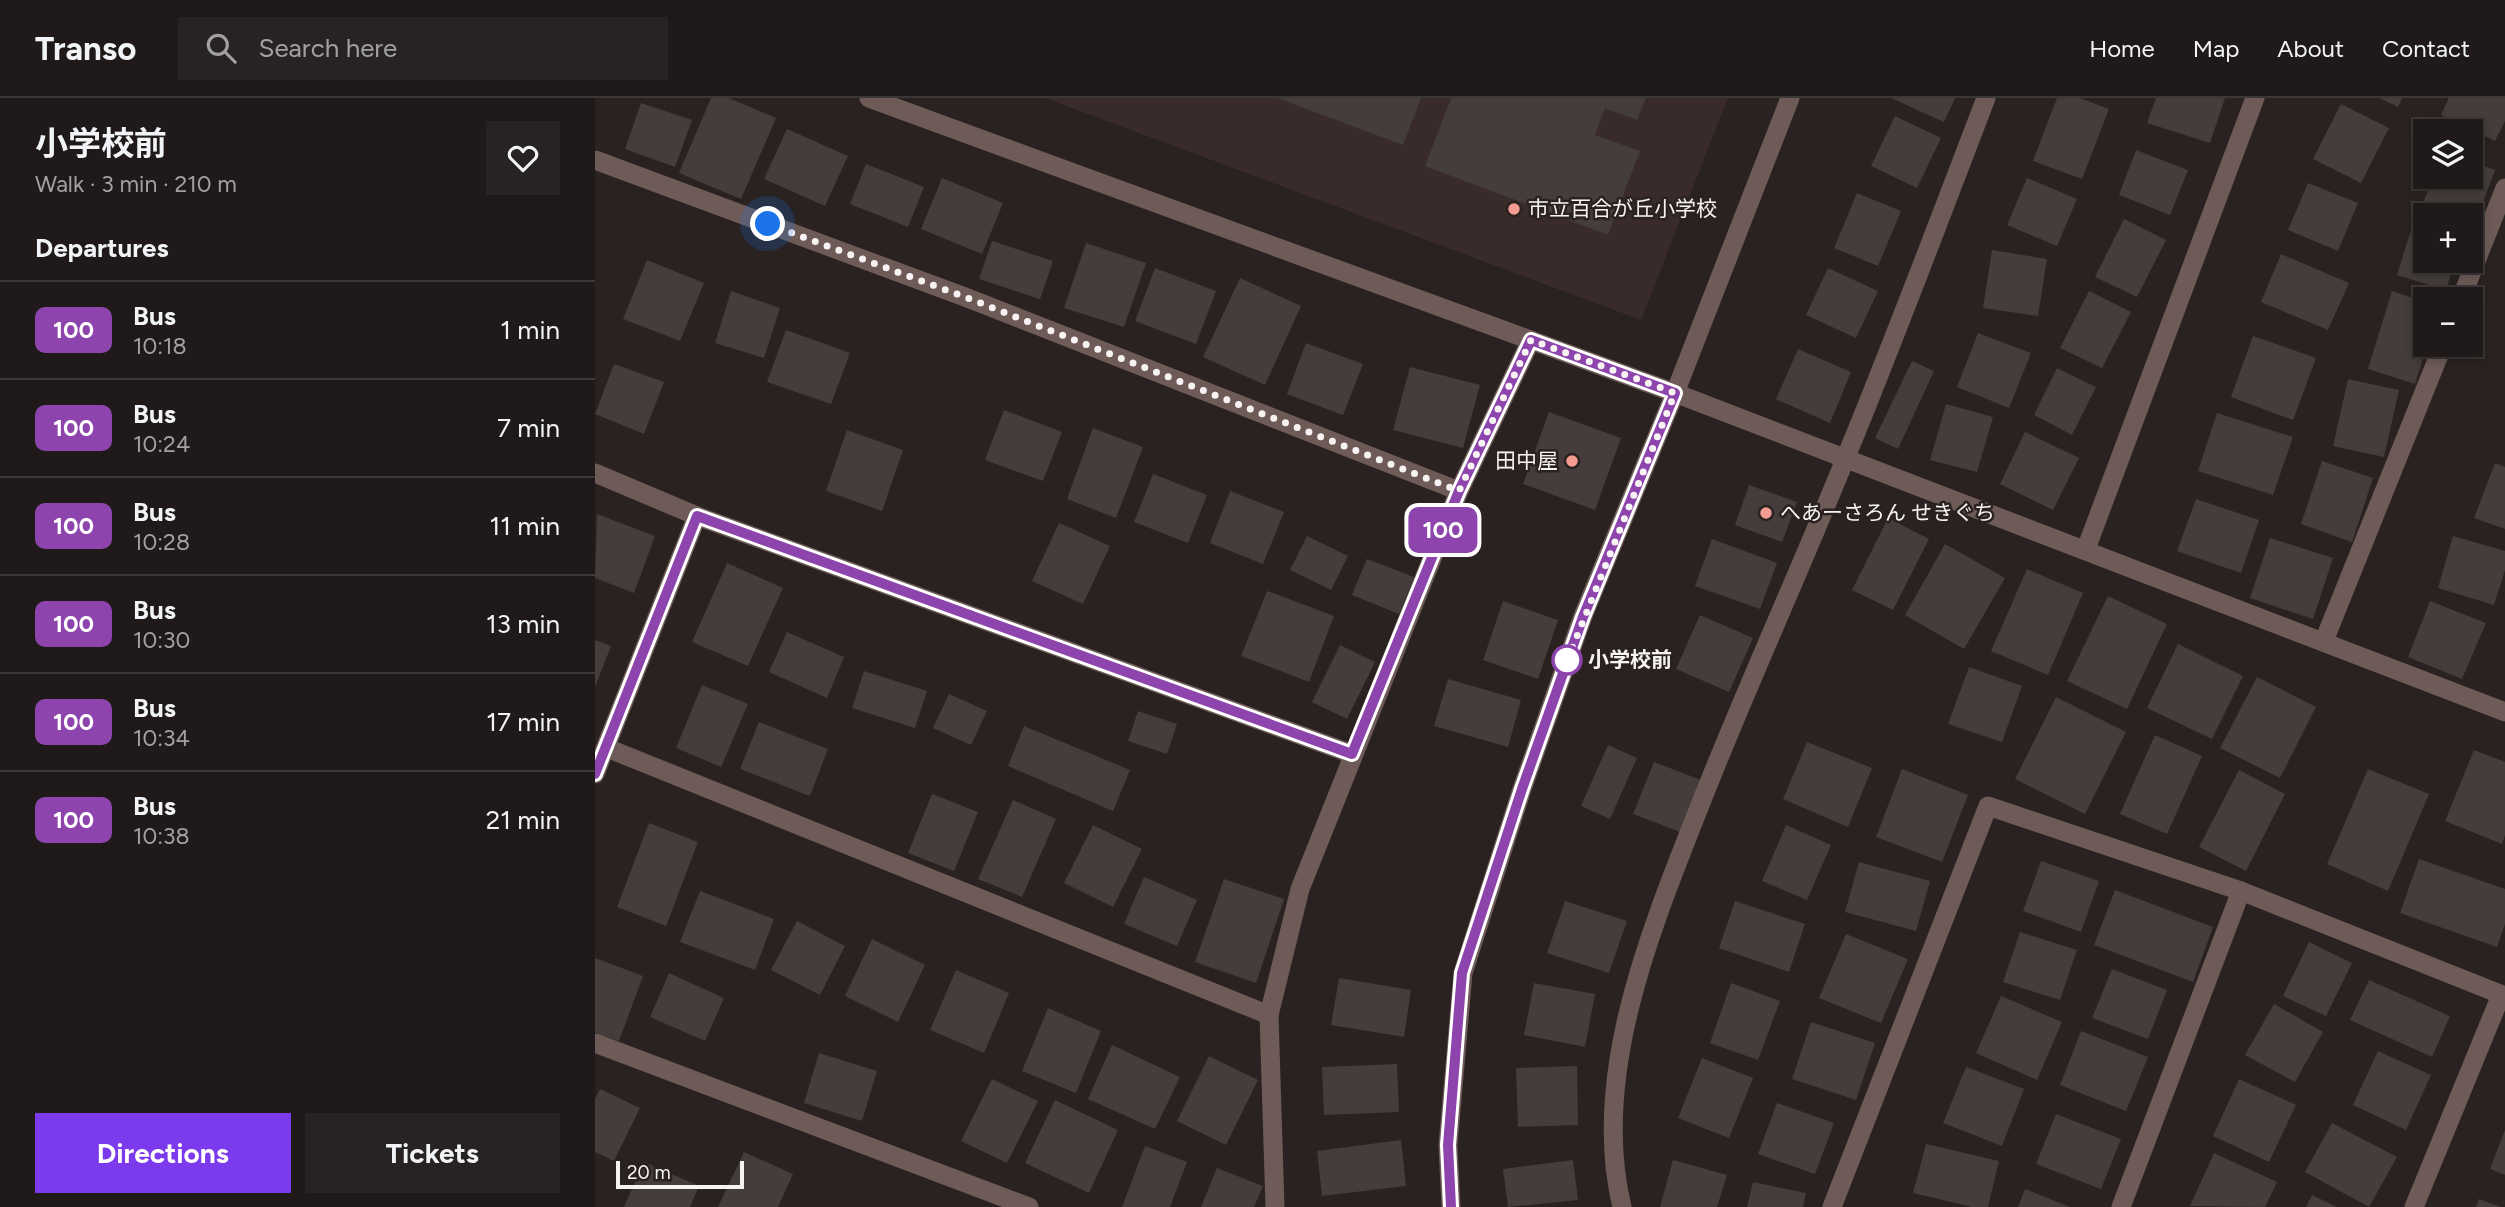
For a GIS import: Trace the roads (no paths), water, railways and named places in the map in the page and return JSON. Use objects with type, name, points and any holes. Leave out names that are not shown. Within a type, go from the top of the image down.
[{"type":"street","points":[[869,98],[1846,457],[2505,712]]},
{"type":"street","points":[[1451,1207],[1448,1145],[1462,973],[1522,789],[1583,617],[1675,393],[1790,98]]},
{"type":"street","points":[[1622,1207],[1615,1178],[1615,1096],[1633,990],[1661,904],[1741,702],[1846,457],[1986,98]]},
{"type":"street","points":[[2085,549],[2255,98]]},
{"type":"street","points":[[595,160],[965,297],[1459,491]]},
{"type":"street","points":[[2466,287],[2505,188]]},
{"type":"street","points":[[1275,1207],[1269,1015],[1300,890],[1459,491],[1531,340]]},
{"type":"street","points":[[2324,641],[2437,357]]},
{"type":"street","points":[[595,473],[697,516],[1352,754]]},
{"type":"street","points":[[595,774],[697,516]]},
{"type":"street","points":[[607,748],[1269,1015]]},
{"type":"street","points":[[1832,1207],[1988,806],[2241,891],[2503,996],[2414,1207]]},
{"type":"street","points":[[2121,1207],[2241,891]]},
{"type":"street","points":[[595,1044],[1029,1207]]},
{"type":"place","name":"市立百合が丘小学校","points":[[1514,209]]},
{"type":"place","name":"田中屋","points":[[1572,461]]},
{"type":"place","name":"へあーさろん せきぐち","points":[[1766,513]]},
{"type":"place","name":"小学校前","points":[[1567,660]]}]
